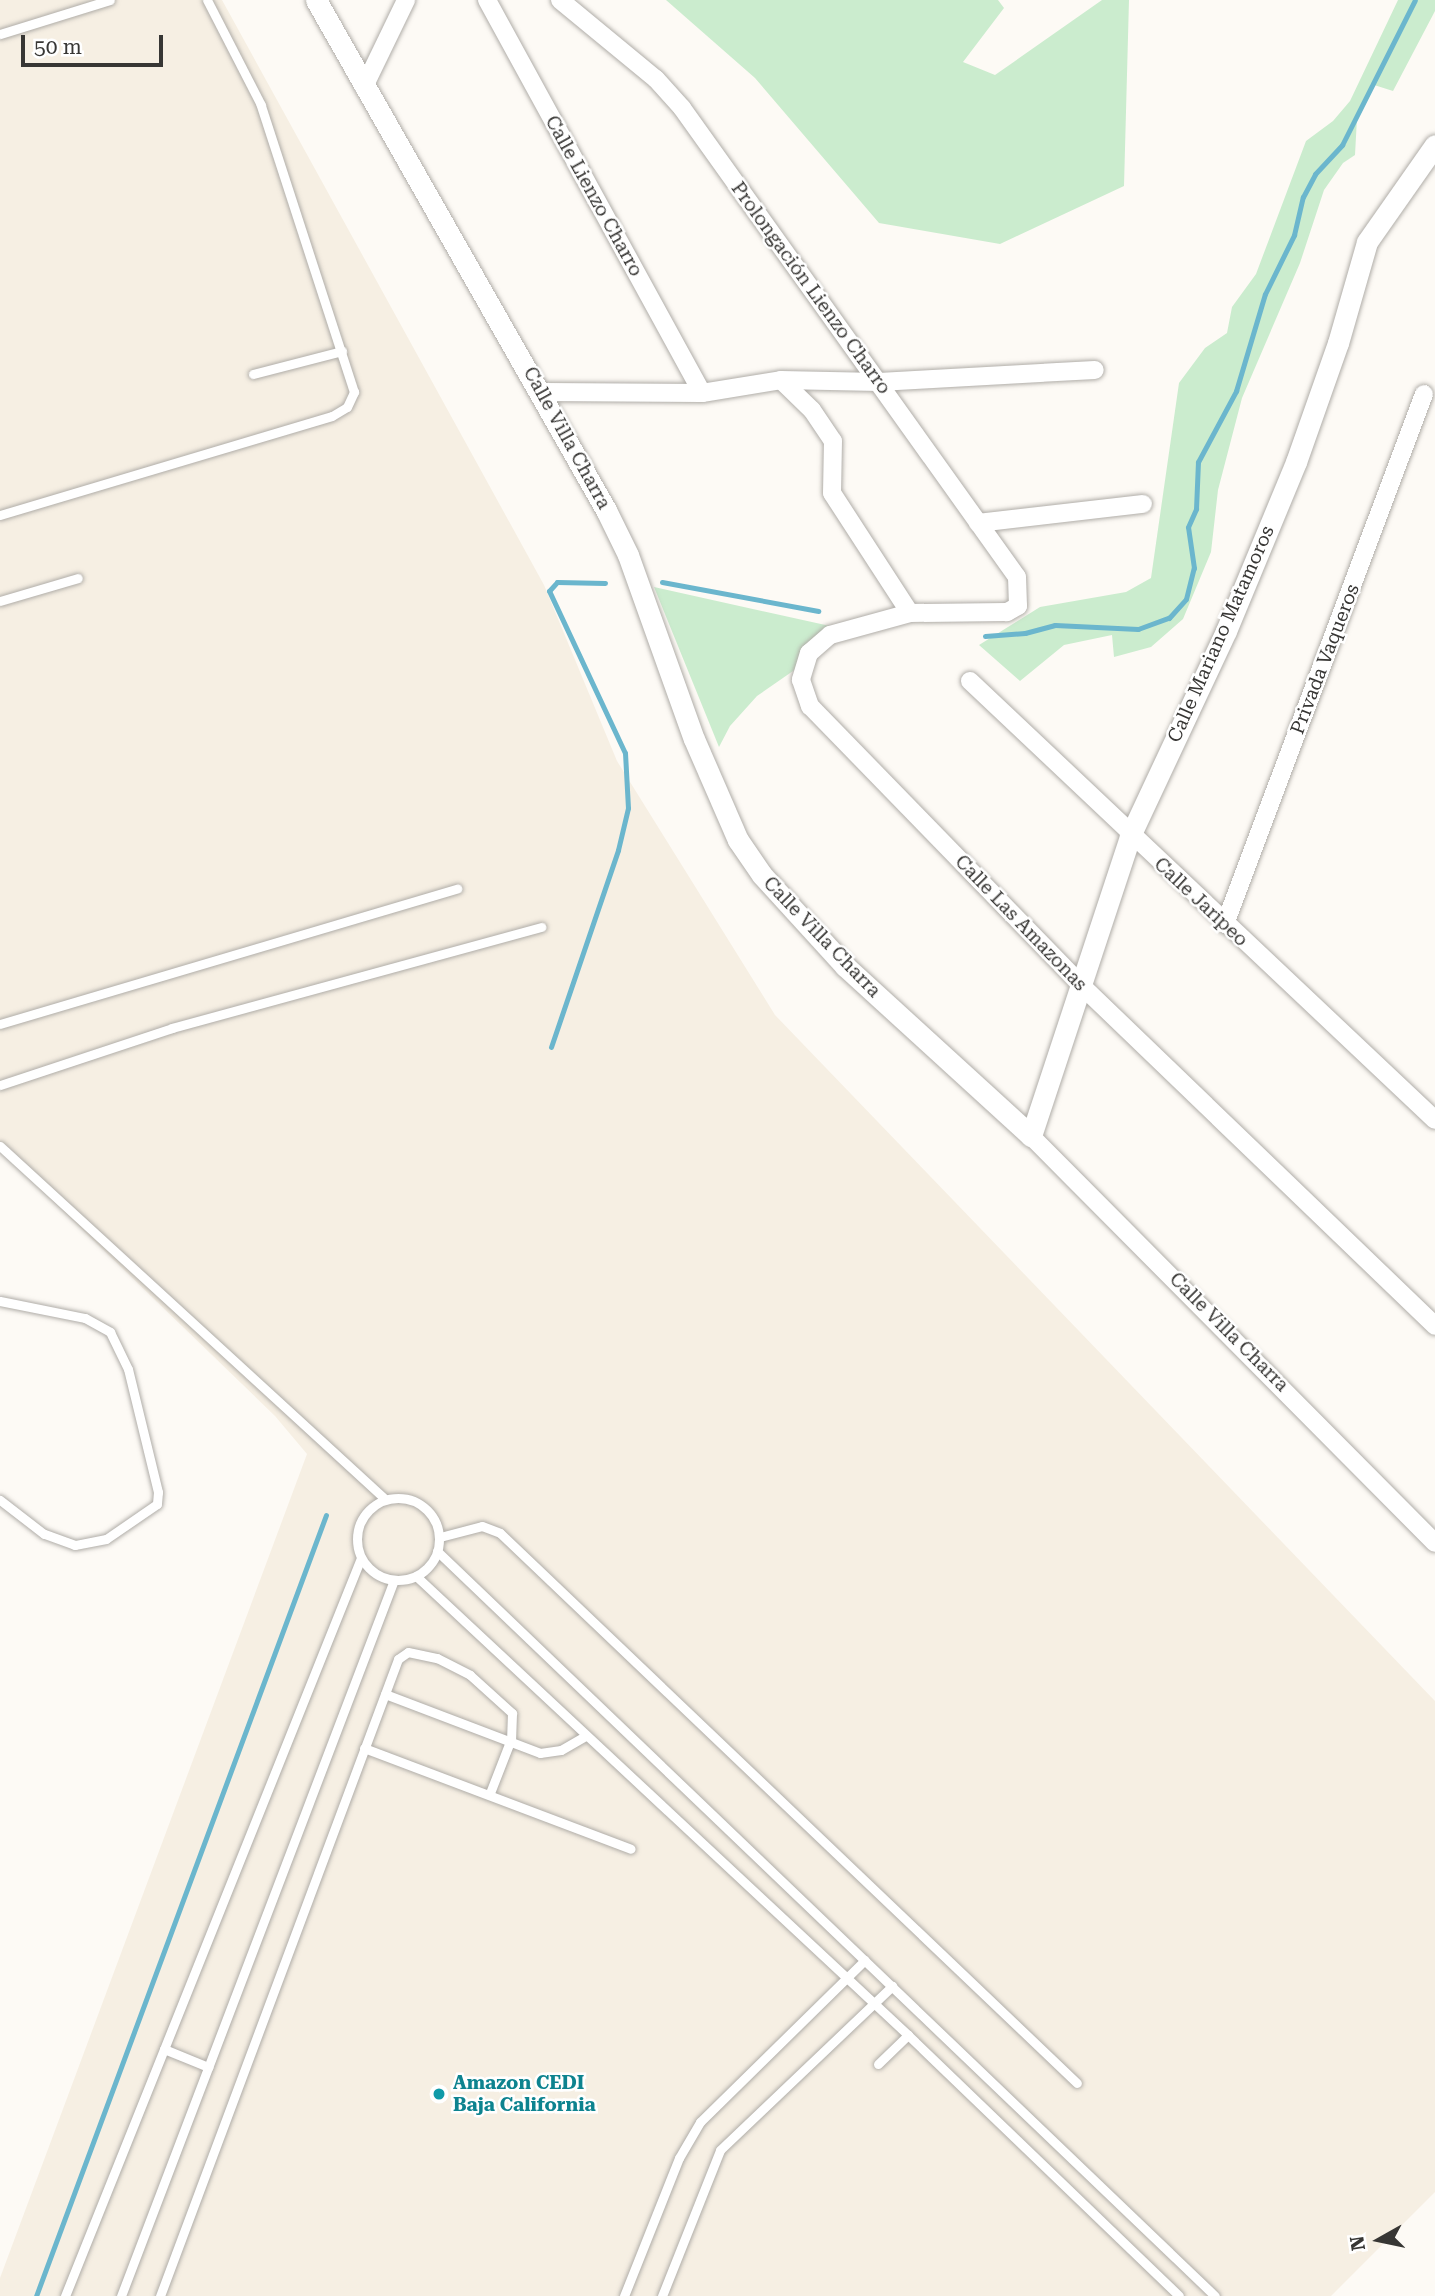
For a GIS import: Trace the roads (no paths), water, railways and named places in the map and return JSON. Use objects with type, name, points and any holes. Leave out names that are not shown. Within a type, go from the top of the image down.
[{"type":"street","name":"Calle Villa Charra","points":[[316,0],[542,392],[628,555],[694,739],[738,840],[761,875],[845,966],[1031,1136],[1435,1542]]},
{"type":"street","points":[[364,87],[406,0]]},
{"type":"street","name":"Calle Lienzo Charro","points":[[487,0],[702,393]]},
{"type":"street","name":"Prolongación Lienzo Charro","points":[[560,0],[656,79],[682,108],[1017,577],[1018,606]]},
{"type":"street","name":"Calle Mariano Matamoros","points":[[1031,1136],[1129,836],[1226,631],[1291,474],[1338,343],[1367,242],[1435,145]]},
{"type":"street","points":[[542,392],[702,393],[782,380],[879,382],[1095,370]]},
{"type":"street","points":[[782,380],[812,410],[832,441],[832,493],[910,613]]},
{"type":"street","name":"Privada Vaqueros","points":[[1225,924],[1424,394]]},
{"type":"street","points":[[978,523],[1143,504]]},
{"type":"street","name":"Calle Las Amazonas","points":[[1018,606],[990,615],[910,613],[831,635],[809,653],[801,680],[810,706],[1082,986],[1435,1326]]},
{"type":"street","name":"Calle Jaripeo","points":[[970,681],[1129,836],[1435,1120]]},
{"type":"lane","points":[[0,34],[110,0]]},
{"type":"lane","points":[[0,515],[332,416],[347,407],[354,392],[261,105],[207,0]]},
{"type":"lane","points":[[253,374],[342,351]]},
{"type":"lane","points":[[0,601],[78,578]]},
{"type":"lane","points":[[0,1024],[457,890]]},
{"type":"lane","points":[[0,1085],[172,1028],[541,927]]},
{"type":"lane","points":[[0,1146],[385,1499],[418,1502],[434,1518],[440,1537],[437,1551],[416,1576],[394,1580],[375,1573],[361,1558],[356,1538],[362,1518],[385,1499]]},
{"type":"lane","points":[[0,1301],[85,1318],[110,1332],[128,1369],[158,1492],[157,1504],[106,1539],[75,1545],[44,1534],[0,1500]]},
{"type":"lane","points":[[440,1537],[482,1525],[500,1533],[1077,2083]]},
{"type":"lane","points":[[437,1551],[1215,2296]]},
{"type":"lane","points":[[65,2296],[361,1558]]},
{"type":"lane","points":[[416,1576],[908,2035],[1179,2296]]},
{"type":"lane","points":[[121,2296],[394,1580]]},
{"type":"lane","points":[[160,2296],[398,1659],[408,1652],[428,1655],[470,1675],[506,1706],[515,1723],[490,1793]]},
{"type":"lane","points":[[385,1694],[511,1739],[540,1753],[561,1750],[585,1736]]},
{"type":"lane","points":[[364,1748],[490,1793],[631,1849]]},
{"type":"lane","points":[[624,2296],[679,2158],[701,2122],[865,1960]]},
{"type":"lane","points":[[662,2296],[720,2150],[892,1986]]},
{"type":"lane","points":[[878,2064],[908,2035]]},
{"type":"lane","points":[[164,2049],[208,2067]]},
{"type":"waterway","points":[[985,636],[1025,633],[1055,625],[1138,629],[1169,618],[1186,599],[1194,568],[1188,527],[1196,509],[1198,462],[1236,391],[1265,294],[1294,235],[1303,197],[1315,174],[1342,145],[1415,0]]},
{"type":"waterway","points":[[551,1047],[618,850],[628,808],[625,753],[549,591],[557,582],[605,583]]},
{"type":"waterway","points":[[662,582],[818,611]]},
{"type":"waterway","points":[[36,2296],[326,1515]]},
{"type":"place","name":"Amazon CEDI Baja California","points":[[439,2094]]}]
